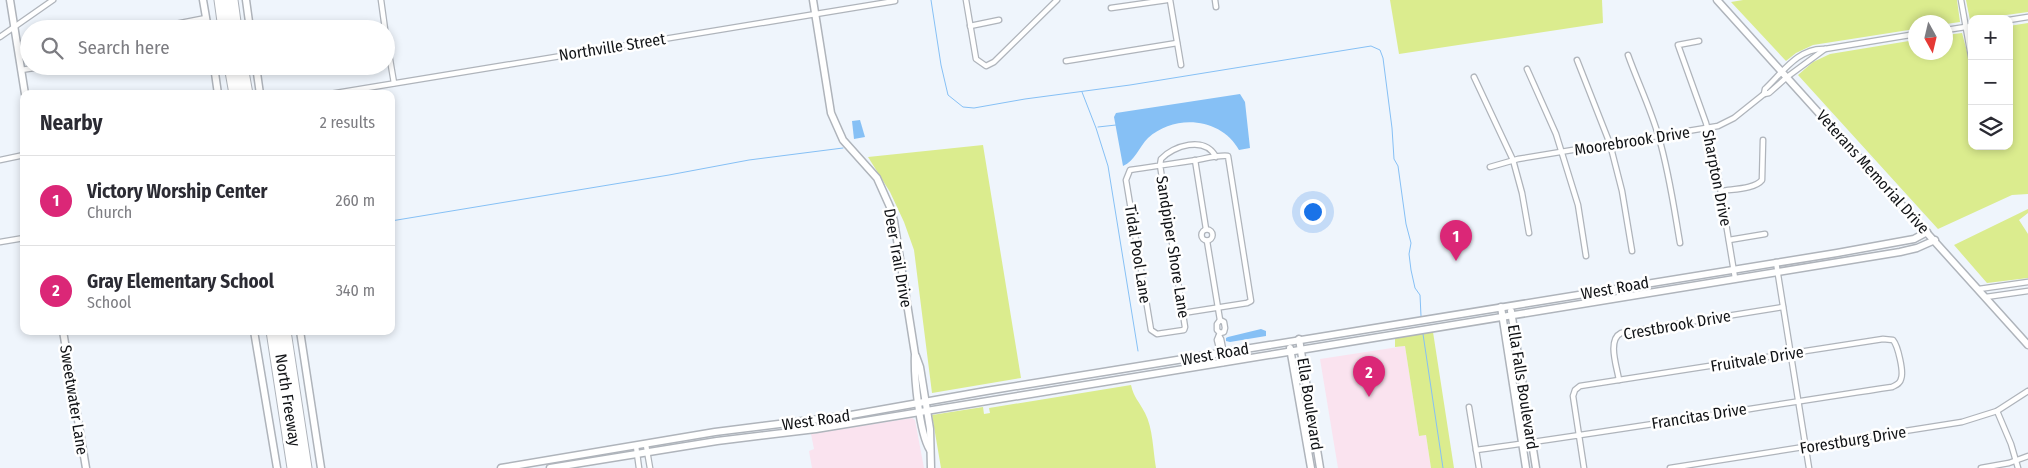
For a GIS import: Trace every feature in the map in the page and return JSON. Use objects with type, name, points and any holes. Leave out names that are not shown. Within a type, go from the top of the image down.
[{"type":"highway","points":[[219,0],[222,20]]},
{"type":"highway","points":[[226,0],[229,20]]},
{"type":"highway","points":[[233,0],[236,20]]},
{"type":"highway","points":[[231,75],[233,90]]},
{"type":"highway","points":[[237,75],[239,90]]},
{"type":"highway","points":[[245,75],[247,90]]},
{"type":"highway","name":"North Freeway","points":[[272,335],[292,468]]},
{"type":"highway","name":"North Freeway","points":[[279,335],[299,468]]},
{"type":"highway","name":"North Freeway","points":[[288,335],[307,468]]},
{"type":"main road","points":[[10,0],[20,64]]},
{"type":"main road","points":[[203,0],[206,18]]},
{"type":"main road","points":[[246,0],[249,20]]},
{"type":"main road","name":"Deer Trail Drive","points":[[813,0],[831,113],[843,140],[877,178],[894,221],[915,354],[914,368],[924,411],[926,444],[930,450],[932,468]]},
{"type":"main road","name":"Veterans Memorial Drive","points":[[1718,0],[2028,345]]},
{"type":"main road","points":[[22,75],[24,90]]},
{"type":"main road","points":[[215,75],[217,90]]},
{"type":"main road","points":[[257,75],[259,90]]},
{"type":"main road","name":"West Road","points":[[501,468],[516,467],[715,432],[851,415],[1221,352],[1585,294],[1734,268],[1837,253],[1914,239],[1927,232]]},
{"type":"main road","name":"West Road","points":[[550,468],[717,441],[816,429],[1838,262],[1917,248],[1935,240]]},
{"type":"main road","points":[[1888,253],[1896,243]]},
{"type":"main road","points":[[1837,253],[1838,262]]},
{"type":"main road","points":[[1649,282],[1650,292]]},
{"type":"main road","points":[[1585,294],[1586,303]]},
{"type":"main road","name":"Ella Falls Boulevard","points":[[1510,306],[1536,468]]},
{"type":"main road","name":"Ella Falls Boulevard","points":[[1501,307],[1526,468]]},
{"type":"main road","name":"Sweetwater Lane","points":[[63,335],[86,468]]},
{"type":"main road","points":[[255,335],[277,468]]},
{"type":"main road","points":[[301,335],[321,468]]},
{"type":"main road","name":"Ella Boulevard","points":[[1299,340],[1320,468]]},
{"type":"main road","name":"Ella Boulevard","points":[[1289,342],[1311,468]]},
{"type":"main road","points":[[1159,364],[1161,372]]},
{"type":"main road","points":[[1104,372],[1105,381]]},
{"type":"main road","points":[[984,391],[986,401]]},
{"type":"main road","points":[[851,415],[852,423]]},
{"type":"main road","points":[[784,424],[784,432]]},
{"type":"main road","points":[[1304,432],[1314,431]]},
{"type":"main road","points":[[715,432],[717,441]]},
{"type":"street","points":[[25,20],[53,0]]},
{"type":"street","points":[[380,0],[383,20]]},
{"type":"street","points":[[966,0],[974,54],[978,63],[986,66],[1000,57],[1057,0]]},
{"type":"street","points":[[1111,8],[1169,0],[1181,65]]},
{"type":"street","points":[[1215,0],[1216,7]]},
{"type":"street","points":[[1961,0],[1972,60]]},
{"type":"street","name":"Northville Street","points":[[353,90],[895,1]]},
{"type":"street","points":[[2013,19],[2028,17]]},
{"type":"street","points":[[193,20],[206,18]]},
{"type":"street","points":[[970,26],[999,20]]},
{"type":"street","points":[[0,37],[20,24]]},
{"type":"street","points":[[1953,29],[1965,26]]},
{"type":"street","points":[[1785,74],[1805,52],[1817,48],[1825,49],[1908,35]]},
{"type":"street","name":"Sharpton Drive","points":[[1700,41],[1678,45],[1707,128],[1722,191],[1735,278]]},
{"type":"street","points":[[1066,61],[1177,44]]},
{"type":"street","points":[[1785,74],[1825,49]]},
{"type":"street","points":[[1628,55],[1649,106],[1665,161],[1680,243]]},
{"type":"street","points":[[1577,60],[1610,144],[1622,190],[1632,251]]},
{"type":"street","points":[[1527,69],[1551,119],[1578,205],[1586,256]]},
{"type":"street","name":"Moorebrook Drive","points":[[1490,167],[1513,160],[1707,128],[1729,121],[1764,94],[1769,94],[1785,74]]},
{"type":"street","points":[[393,75],[394,83]]},
{"type":"street","points":[[1474,77],[1513,160],[1522,193],[1529,233]]},
{"type":"street","points":[[1722,191],[1760,184],[1762,180],[1763,140]]},
{"type":"street","points":[[1184,314],[1251,301],[1228,156],[1160,165],[1161,159],[1168,152],[1184,145],[1202,147],[1214,152],[1216,157]]},
{"type":"street","points":[[0,160],[20,157]]},
{"type":"street","points":[[1195,160],[1206,229]]},
{"type":"street","name":"Tidal Pool Lane","points":[[1160,165],[1130,170],[1126,180],[1151,330],[1157,334],[1185,328]]},
{"type":"street","name":"Sandpiper Shore Lane","points":[[1160,165],[1185,328]]},
{"type":"street","points":[[1206,229],[1201,236],[1208,240]]},
{"type":"street","points":[[1206,229],[1210,230],[1212,234],[1211,239],[1208,240]]},
{"type":"street","points":[[1730,240],[1765,234]]},
{"type":"street","points":[[0,242],[20,239]]},
{"type":"street","points":[[1208,240],[1220,320],[1216,324],[1219,335],[1217,340],[1218,350],[1221,352],[1223,363]]},
{"type":"street","points":[[1776,262],[1809,468]]},
{"type":"street","points":[[1979,289],[2028,282]]},
{"type":"street","points":[[1986,297],[2028,291]]},
{"type":"street","name":"Crestbrook Drive","points":[[1619,380],[1614,342],[1617,335],[1783,307]]},
{"type":"street","name":"Fruitvale Drive","points":[[1579,435],[1573,396],[1575,390],[1580,386],[1889,339],[1896,343],[1900,361]]},
{"type":"street","name":"Francitas Drive","points":[[1476,450],[1896,385],[1902,378],[1900,361]]},
{"type":"street","name":"Forestburg Drive","points":[[1670,468],[1972,420],[1996,411],[2028,391]]},
{"type":"street","points":[[1468,407],[1478,468]]},
{"type":"street","points":[[1996,411],[2018,468]]},
{"type":"street","points":[[1579,435],[1584,468]]},
{"type":"street","points":[[646,445],[650,468]]},
{"type":"street","points":[[636,446],[639,468]]},
{"type":"street","points":[[1981,468],[2016,461],[2028,456]]},
{"type":"shaded area","points":[[1405,346],[1419,436],[1426,435],[1431,468],[1338,468],[1320,359]]},
{"type":"shaded area","points":[[912,418],[915,420],[924,468],[812,468],[809,451],[814,449],[811,434]]},
{"type":"green space","points":[[1390,0],[1602,0],[1603,23],[1399,54]]},
{"type":"green space","points":[[1743,0],[1957,0],[1960,22],[1953,23],[1953,15],[1908,15],[1908,30],[1813,45],[1796,53],[1786,61],[1731,2]]},
{"type":"green space","points":[[1966,0],[2028,0],[2028,12],[2006,15],[1969,15]]},
{"type":"green space","points":[[2028,23],[2028,194],[2012,195],[1938,229],[1798,75],[1813,62],[1830,54],[1908,41],[1908,60],[1953,60],[1953,34],[1962,33],[1968,55],[1968,150],[2013,150],[2013,25]]},
{"type":"green space","points":[[983,145],[1021,378],[932,393],[914,250],[890,192],[868,157]]},
{"type":"green space","points":[[2028,209],[2028,213],[2019,220],[2028,234],[2028,278],[1987,283],[1954,245]]},
{"type":"green space","points":[[1433,332],[1454,468],[1431,468],[1426,435],[1419,436],[1405,346],[1395,347],[1395,338]]},
{"type":"green space","points":[[1131,385],[1148,419],[1156,468],[941,468],[932,415],[983,407],[984,414],[990,413],[989,408]]},
{"type":"water","points":[[1240,94],[1245,102],[1250,148],[1239,150],[1231,139],[1221,131],[1210,126],[1184,122],[1159,130],[1148,138],[1134,157],[1123,166],[1114,117],[1116,113]]},
{"type":"water","points":[[860,120],[865,137],[854,139],[852,121]]},
{"type":"water","points":[[1261,329],[1266,331],[1266,336],[1226,341],[1228,337]]},
{"type":"waterway","points":[[931,0],[941,65],[948,95],[963,107],[974,108],[1130,85],[1371,46],[1380,50],[1383,58],[1392,128],[1394,159],[1398,166],[1406,224],[1411,243],[1409,254],[1411,270],[1415,288],[1420,295],[1421,316]]},
{"type":"waterway","points":[[1082,92],[1108,166],[1138,351]]},
{"type":"waterway","points":[[1098,127],[1116,125]]},
{"type":"waterway","points":[[395,220],[749,160],[843,148]]},
{"type":"waterway","points":[[1423,334],[1443,468]]},
{"type":"place","name":"Victory Worship Center","points":[[1456,261]]},
{"type":"place","name":"Gray Elementary School","points":[[1369,397]]}]
